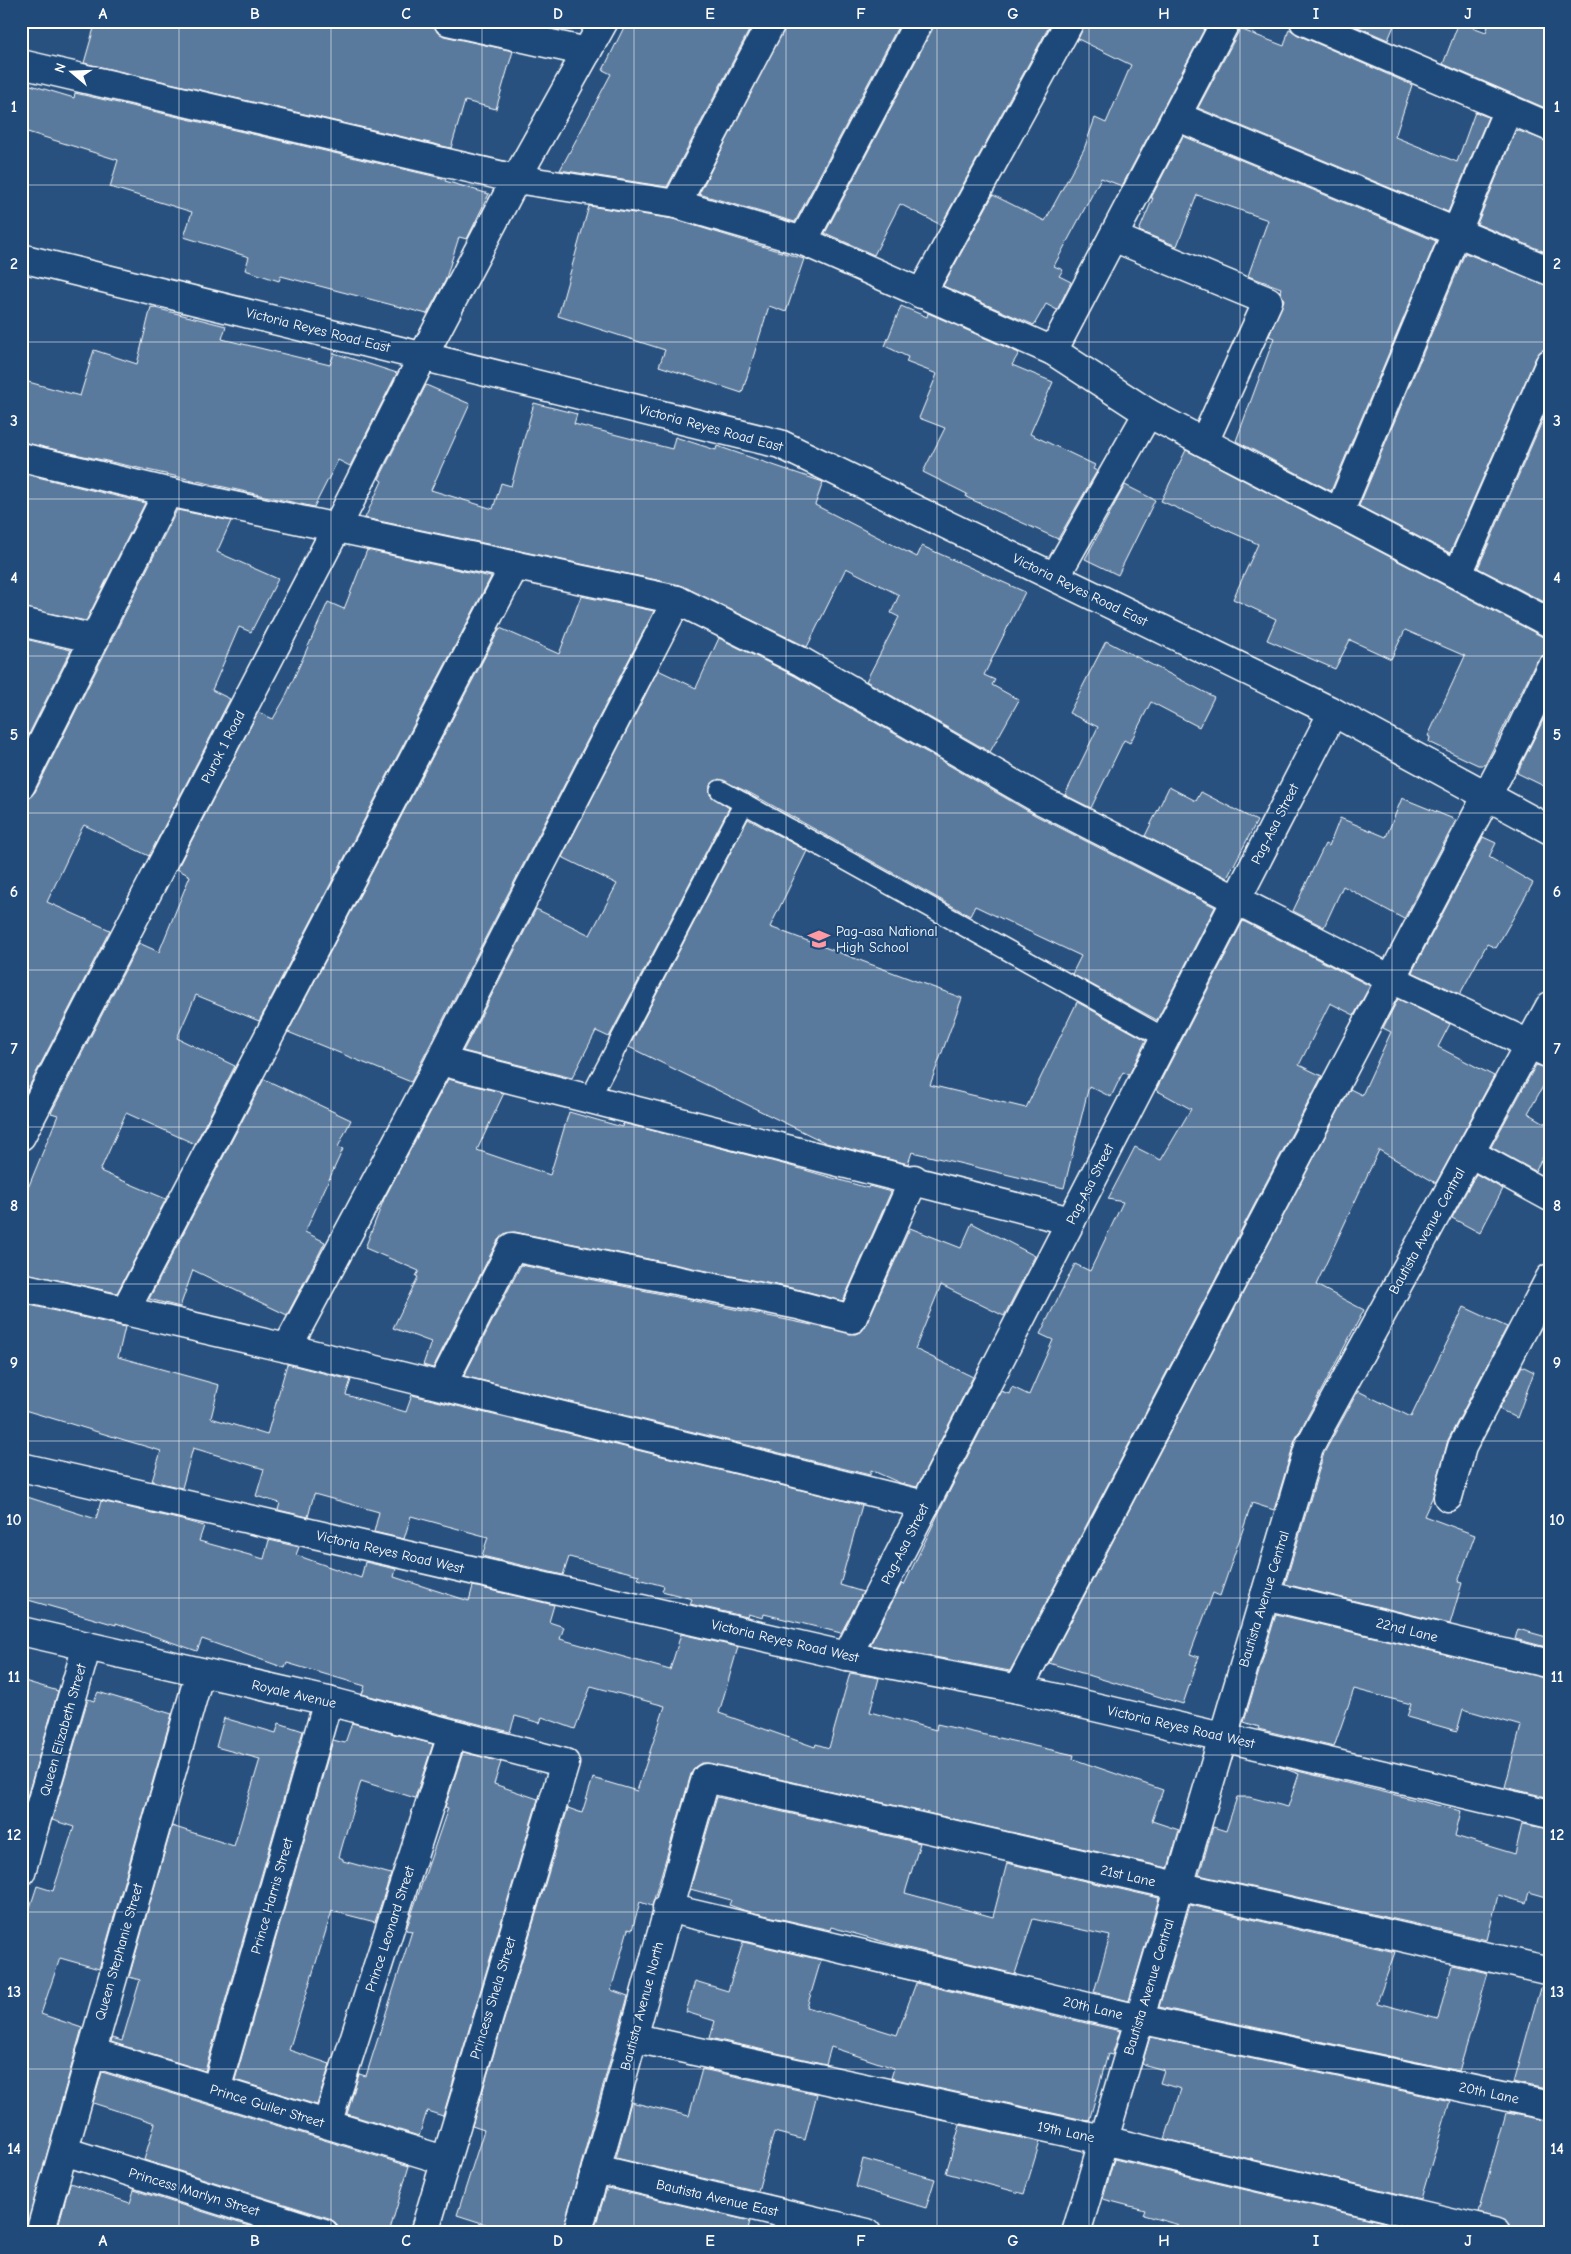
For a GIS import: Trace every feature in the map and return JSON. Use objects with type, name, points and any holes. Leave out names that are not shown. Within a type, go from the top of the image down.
[{"type":"street","points":[[448,21],[587,52]]},
{"type":"street","name":"Purok 1 Road","points":[[21,1136],[516,179],[604,21]]},
{"type":"street","points":[[676,204],[772,21]]},
{"type":"street","points":[[802,241],[919,21]]},
{"type":"street","points":[[921,294],[1070,21]]},
{"type":"street","points":[[1053,351],[1226,21]]},
{"type":"street","points":[[1304,21],[1550,127]]},
{"type":"street","points":[[21,64],[516,179],[676,204],[802,241],[1053,351],[1148,413],[1550,622]]},
{"type":"street","points":[[1339,513],[1508,109]]},
{"type":"street","points":[[1176,116],[1550,271]]},
{"type":"street","points":[[1113,237],[1268,301],[1204,442]]},
{"type":"street","name":"Victoria Reyes Road East","points":[[21,258],[780,444],[1333,712],[1550,830]]},
{"type":"street","points":[[1458,574],[1550,363]]},
{"type":"street","points":[[1055,578],[1148,413]]},
{"type":"street","points":[[21,457],[168,492],[677,600],[802,662],[1043,801],[1389,978],[1539,1049]]},
{"type":"street","points":[[21,785],[168,492]]},
{"type":"street","points":[[125,1311],[515,565]]},
{"type":"street","points":[[287,1348],[440,1061],[677,600]]},
{"type":"street","points":[[21,622],[95,639]]},
{"type":"street","points":[[1018,1689],[1389,978],[1487,795],[1550,670]]},
{"type":"street","name":"Pag-Asa Street","points":[[847,1656],[1333,712]]},
{"type":"street","name":"Bautista Avenue Central","points":[[1076,2233],[1309,1447],[1470,1153],[1539,1049],[1550,1006]]},
{"type":"street","points":[[440,1061],[1071,1220]]},
{"type":"street","points":[[1470,1153],[1550,1197]]},
{"type":"street","points":[[442,1385],[512,1247],[798,1305],[852,1319],[914,1179]]},
{"type":"street","points":[[1448,1497],[1462,1447],[1550,1278]]},
{"type":"street","points":[[21,1287],[442,1385],[925,1504]]},
{"type":"street","name":"Victoria Reyes Road West","points":[[21,1467],[847,1656],[1018,1689],[1550,1814]]},
{"type":"street","name":"22nd Lane","points":[[1265,1595],[1550,1664]]},
{"type":"street","name":"Royale Avenue","points":[[21,1631],[328,1701],[452,1735],[565,1763]]},
{"type":"street","name":"Queen Elizabeth Street","points":[[21,1872],[88,1646]]},
{"type":"street","name":"Queen Stephanie Street","points":[[40,2233],[200,1672]]},
{"type":"street","name":"Prince Harris Street","points":[[216,2090],[328,1701]]},
{"type":"street","name":"Prince Leonard Street","points":[[327,2124],[452,1735]]},
{"type":"street","name":"Princess Shela Street","points":[[424,2233],[444,2160],[565,1763]]},
{"type":"street","name":"21st Lane","points":[[706,1778],[1178,1888],[1550,1971]]},
{"type":"street","name":"Bautista Avenue North","points":[[577,2233],[635,2038],[667,1908],[706,1778]]},
{"type":"street","name":"20th Lane","points":[[667,1908],[1140,2019],[1550,2106]]},
{"type":"street","name":"19th Lane","points":[[635,2038],[1103,2140],[1496,2233]]},
{"type":"street","name":"Prince Guiler Street","points":[[91,2052],[444,2160]]},
{"type":"street","name":"Princess Marlyn Street","points":[[64,2151],[324,2233]]},
{"type":"street","name":"Bautista Avenue East","points":[[596,2169],[867,2233]]},
{"type":"lane","points":[[720,790],[1165,1038]]},
{"type":"lane","points":[[590,1098],[744,803]]},
{"type":"building","points":[[96,21],[433,21],[437,32],[444,36],[513,51],[496,109],[465,101],[451,148],[84,63]]},
{"type":"building","points":[[627,21],[754,21],[667,187],[560,170],[611,74],[603,70]]},
{"type":"building","points":[[787,21],[901,21],[795,222],[699,194]]},
{"type":"building","points":[[934,21],[1052,21],[941,225],[900,204],[874,255],[825,233],[933,28]]},
{"type":"building","points":[[1086,21],[1196,21],[1206,26],[1122,186],[1101,178],[1054,266],[1063,270],[1059,276],[1071,282],[1057,310],[1046,304],[1034,325],[943,286],[993,195],[1045,221],[1084,149],[1095,118],[1106,123],[1131,65],[1078,39]]},
{"type":"building","points":[[1344,21],[1396,21],[1388,40]]},
{"type":"building","points":[[1490,21],[1550,21],[1550,110],[1443,64],[1459,22],[1486,32]]},
{"type":"building","points":[[1240,29],[1284,46],[1289,29],[1298,35],[1412,85],[1395,137],[1457,162],[1475,112],[1488,117],[1448,212],[1198,108]]},
{"type":"building","points":[[21,82],[74,98],[75,93],[446,179],[445,181],[489,194],[467,239],[459,237],[445,281],[427,314],[281,276],[279,281],[245,270],[249,257],[184,237],[192,212],[110,187],[118,160],[21,130]]},
{"type":"building","points":[[1516,130],[1550,142],[1550,254],[1477,224]]},
{"type":"building","points":[[1183,136],[1436,241],[1331,491],[1236,441],[1274,338],[1269,336],[1284,300],[1280,291],[1281,288],[1248,276],[1268,220],[1197,195],[1177,246],[1139,231],[1153,198],[1151,198]]},
{"type":"building","points":[[589,206],[673,219],[804,259],[786,312],[769,306],[742,393],[659,366],[665,350],[558,316]]},
{"type":"building","points":[[1465,253],[1550,286],[1550,337],[1546,348],[1536,357],[1450,553],[1359,506]]},
{"type":"building","points":[[901,306],[927,317],[928,313],[1019,353],[1012,365],[1053,382],[1030,434],[1095,465],[1093,469],[1097,471],[1058,539],[966,497],[967,494],[923,472],[945,428],[919,418],[937,374],[906,362],[908,357],[885,346]]},
{"type":"building","points":[[151,307],[226,326],[222,339],[330,365],[334,353],[397,373],[350,466],[338,460],[314,507],[21,442],[21,380],[80,396],[94,350],[137,364]]},
{"type":"building","points":[[426,385],[470,404],[431,490],[493,509],[501,483],[511,486],[534,403],[577,414],[574,424],[672,449],[675,437],[716,450],[717,446],[823,482],[815,505],[917,557],[922,546],[1025,592],[984,675],[995,680],[992,685],[1019,700],[990,752],[866,681],[899,617],[891,613],[899,595],[846,568],[807,647],[680,585],[365,518],[382,481],[379,479]]},
{"type":"building","points":[[1547,410],[1550,411],[1550,605],[1478,568]]},
{"type":"building","points":[[1186,450],[1543,637],[1550,638],[1550,654],[1542,656],[1536,662],[1485,765],[1478,765],[1429,742],[1430,737],[1428,736],[1465,656],[1405,630],[1391,659],[1350,640],[1335,669],[1267,640],[1276,619],[1233,599],[1258,544],[1161,501]]},
{"type":"building","points":[[21,473],[145,503],[86,621],[21,607]]},
{"type":"building","points":[[1125,485],[1155,500],[1118,575],[1085,559]]},
{"type":"building","points":[[177,510],[231,521],[217,552],[278,579],[251,632],[239,627],[212,690],[230,699],[149,856],[84,825],[80,832],[47,902],[110,930],[21,1102],[21,801],[29,798],[35,792]]},
{"type":"building","points":[[367,550],[491,577],[259,1021],[196,995],[177,1038],[235,1066],[195,1144],[126,1113],[100,1171],[166,1199],[117,1293],[21,1272],[21,1205],[58,1115],[51,1113],[139,943],[159,952],[190,876],[177,869],[258,712],[273,719],[284,700],[328,602],[344,609]]},
{"type":"building","points":[[581,596],[654,611],[411,1082],[288,1032],[500,628],[559,654]]},
{"type":"building","points":[[21,638],[71,650],[21,750]]},
{"type":"building","points":[[719,638],[795,676],[1035,815],[1215,907],[1157,1020],[1072,974],[1081,956],[975,906],[970,916],[750,793],[719,779],[710,785],[710,795],[729,808],[609,1037],[596,1031],[572,1078],[463,1051],[536,909],[590,935],[617,884],[562,857],[658,670],[696,688]]},
{"type":"building","points":[[1106,641],[1214,697],[1199,727],[1151,702],[1130,743],[1124,740],[1091,808],[1065,795],[1098,727],[1069,713]]},
{"type":"building","points":[[1550,706],[1550,789],[1517,773]]},
{"type":"building","points":[[1169,787],[1196,801],[1201,792],[1257,821],[1227,878],[1145,836]]},
{"type":"building","points":[[1402,798],[1456,820],[1404,919],[1343,886],[1324,927],[1293,911],[1325,844],[1329,846],[1340,818],[1386,837]]},
{"type":"building","name":"Pag-asa National High School","points":[[748,819],[807,851],[770,927],[962,998],[930,1085],[1026,1108],[1077,1002],[1146,1040],[1129,1075],[1123,1072],[1111,1097],[1089,1086],[1064,1188],[912,1152],[908,1164],[826,1143],[629,1047]]},
{"type":"building","points":[[1483,837],[1496,843],[1489,857],[1533,883],[1496,948],[1487,944],[1460,994],[1412,972]]},
{"type":"building","points":[[1243,921],[1370,986],[1354,1015],[1330,1003],[1299,1065],[1322,1076],[1010,1671],[870,1645],[902,1583],[904,1585],[1001,1391],[1009,1394],[1012,1387],[1029,1395],[1053,1340],[1040,1334],[1075,1264],[1090,1271],[1123,1202],[1108,1199],[1135,1147],[1161,1160],[1191,1109],[1156,1090]]},
{"type":"building","points":[[1398,999],[1450,1024],[1438,1047],[1494,1076],[1436,1183],[1379,1150],[1316,1285],[1364,1310],[1295,1440],[1274,1510],[1252,1503],[1220,1596],[1213,1593],[1190,1654],[1199,1657],[1183,1704],[1049,1663],[1350,1089],[1362,1095],[1391,1032],[1383,1028]]},
{"type":"building","points":[[1536,1065],[1550,1069],[1550,1074],[1528,1113],[1550,1126],[1550,1145],[1535,1171],[1491,1147]]},
{"type":"building","points":[[264,1079],[351,1120],[338,1147],[343,1149],[305,1232],[325,1242],[318,1256],[287,1315],[193,1270],[180,1307],[149,1299]]},
{"type":"building","points":[[448,1079],[504,1093],[477,1150],[550,1175],[569,1112],[622,1127],[623,1123],[868,1188],[869,1186],[891,1192],[843,1301],[801,1290],[515,1232],[506,1233],[498,1240],[433,1368],[423,1365],[431,1342],[393,1328],[418,1277],[416,1276],[419,1271],[365,1248],[384,1199]]},
{"type":"building","points":[[1476,1174],[1503,1189],[1480,1233],[1452,1218]]},
{"type":"building","points":[[972,1223],[1035,1256],[1004,1316],[941,1285],[915,1349],[973,1377],[917,1487],[900,1483],[871,1470],[870,1475],[464,1376],[521,1265],[855,1334],[862,1331],[866,1325],[910,1228],[961,1248]]},
{"type":"building","points":[[21,1303],[125,1327],[118,1357],[219,1385],[211,1418],[267,1435],[287,1364],[351,1380],[346,1395],[406,1412],[412,1395],[862,1505],[840,1585],[863,1592],[841,1633],[764,1614],[763,1618],[748,1614],[747,1617],[690,1604],[692,1599],[662,1591],[664,1586],[638,1579],[639,1575],[569,1557],[563,1575],[482,1556],[488,1537],[411,1516],[404,1539],[374,1532],[379,1512],[314,1494],[308,1517],[278,1510],[280,1503],[256,1496],[264,1469],[193,1448],[182,1488],[152,1481],[161,1451],[21,1409]]},
{"type":"building","points":[[1464,1307],[1507,1327],[1448,1440],[1433,1496],[1424,1516],[1475,1535],[1458,1582],[1462,1583],[1450,1624],[1285,1584],[1324,1453],[1358,1391],[1411,1417]]},
{"type":"building","points":[[1522,1366],[1534,1372],[1517,1418],[1499,1409]]},
{"type":"building","points":[[21,1495],[96,1519],[101,1501],[186,1521],[204,1526],[199,1541],[264,1559],[269,1540],[299,1547],[296,1555],[361,1578],[365,1562],[396,1569],[394,1577],[469,1601],[473,1586],[554,1605],[549,1622],[564,1627],[560,1639],[670,1670],[681,1634],[738,1647],[719,1713],[815,1747],[816,1744],[829,1748],[850,1673],[879,1678],[870,1712],[936,1730],[937,1724],[1074,1755],[1073,1759],[1163,1790],[1152,1821],[1179,1830],[1168,1868],[709,1763],[701,1763],[695,1767],[691,1774],[652,1906],[640,1902],[632,1930],[628,1929],[611,1990],[628,1996],[562,2233],[513,2233],[457,2215],[484,2130],[472,2126],[568,1808],[582,1813],[593,1778],[637,1791],[665,1706],[591,1686],[575,1729],[542,1717],[540,1723],[515,1716],[510,1732],[362,1694],[365,1686],[287,1663],[285,1668],[202,1639],[197,1651],[116,1623],[116,1625],[21,1598]]},
{"type":"building","points":[[1276,1614],[1550,1679],[1550,1798],[1505,1787],[1521,1726],[1463,1709],[1457,1731],[1407,1717],[1411,1704],[1354,1689],[1334,1747],[1258,1729],[1259,1727],[1244,1722]]},
{"type":"building","points":[[1518,1629],[1550,1638],[1550,1648],[1515,1639]]},
{"type":"building","points":[[21,1680],[58,1691],[23,1811],[21,1810]]},
{"type":"building","points":[[98,1692],[172,1714],[99,1969],[60,1958],[41,2014],[82,2028],[25,2233],[21,2233],[21,1935],[37,1886],[53,1891],[74,1827],[52,1820],[88,1699],[94,1701]]},
{"type":"building","points":[[224,1718],[276,1733],[279,1723],[303,1731],[205,2071],[111,2042],[112,2038],[122,2041],[140,1980],[129,1977],[172,1826],[234,1846],[260,1759],[216,1747]]},
{"type":"building","points":[[352,1723],[433,1744],[415,1798],[361,1781],[339,1857],[343,1861],[391,1874],[375,1922],[332,1911],[289,2050],[330,2064],[317,2105],[235,2080],[333,1740],[345,1743]]},
{"type":"building","points":[[463,1752],[501,1762],[494,1784],[538,1799],[443,2116],[427,2111],[419,2136],[347,2114],[359,2074],[366,2076],[412,1931],[406,1930],[448,1808],[445,1807]]},
{"type":"building","points":[[1277,1766],[1461,1811],[1455,1836],[1515,1854],[1522,1824],[1550,1829],[1550,1898],[1529,1892],[1526,1903],[1498,1895],[1487,1940],[1199,1875],[1213,1827],[1226,1831],[1237,1797],[1249,1797],[1288,1807],[1299,1774]]},
{"type":"building","points":[[717,1797],[920,1843],[905,1893],[993,1917],[1007,1863],[1159,1898],[1129,2001],[1094,1992],[1110,1936],[1033,1919],[1015,1974],[895,1945],[831,1927],[830,1930],[746,1911],[729,1905],[731,1900],[690,1889]]},
{"type":"building","points":[[1190,1905],[1395,1952],[1377,2003],[1438,2019],[1452,1965],[1488,1973],[1459,2071],[1159,2007]]},
{"type":"building","points":[[743,1942],[821,1960],[807,2007],[897,2035],[916,1983],[1120,2031],[1112,2055],[1108,2054],[1089,2121],[891,2078],[894,2068],[831,2047],[826,2064],[710,2038],[715,2021],[686,2012],[695,1981],[728,1991]]},
{"type":"building","points":[[1540,1988],[1550,1990],[1550,2090],[1514,2082]]},
{"type":"building","points":[[1150,2037],[1450,2101],[1421,2199],[1165,2139],[1181,2089],[1160,2083],[1164,2070],[1142,2064]]},
{"type":"building","points":[[702,2069],[817,2094],[805,2140],[774,2132],[758,2191],[616,2158],[631,2102],[689,2116]]},
{"type":"building","points":[[102,2072],[409,2166],[389,2233],[339,2233],[336,2223],[329,2218],[144,2160],[155,2123],[93,2103]]},
{"type":"building","points":[[1506,2113],[1550,2121],[1550,2233],[1512,2233],[1507,2221],[1478,2213]]},
{"type":"building","points":[[960,2125],[1040,2142],[1024,2194],[946,2173]]},
{"type":"building","points":[[863,2159],[935,2179],[926,2208],[856,2187]]},
{"type":"building","points":[[1114,2159],[1413,2229],[1412,2233],[1176,2233],[1179,2225],[1143,2215],[1145,2210],[1103,2199]]},
{"type":"building","points":[[70,2183],[130,2203],[134,2190],[271,2233],[56,2233]]},
{"type":"building","points":[[607,2188],[750,2221],[747,2233],[593,2233]]},
{"type":"place","name":"Pag-asa National High School","points":[[819,939]]}]
